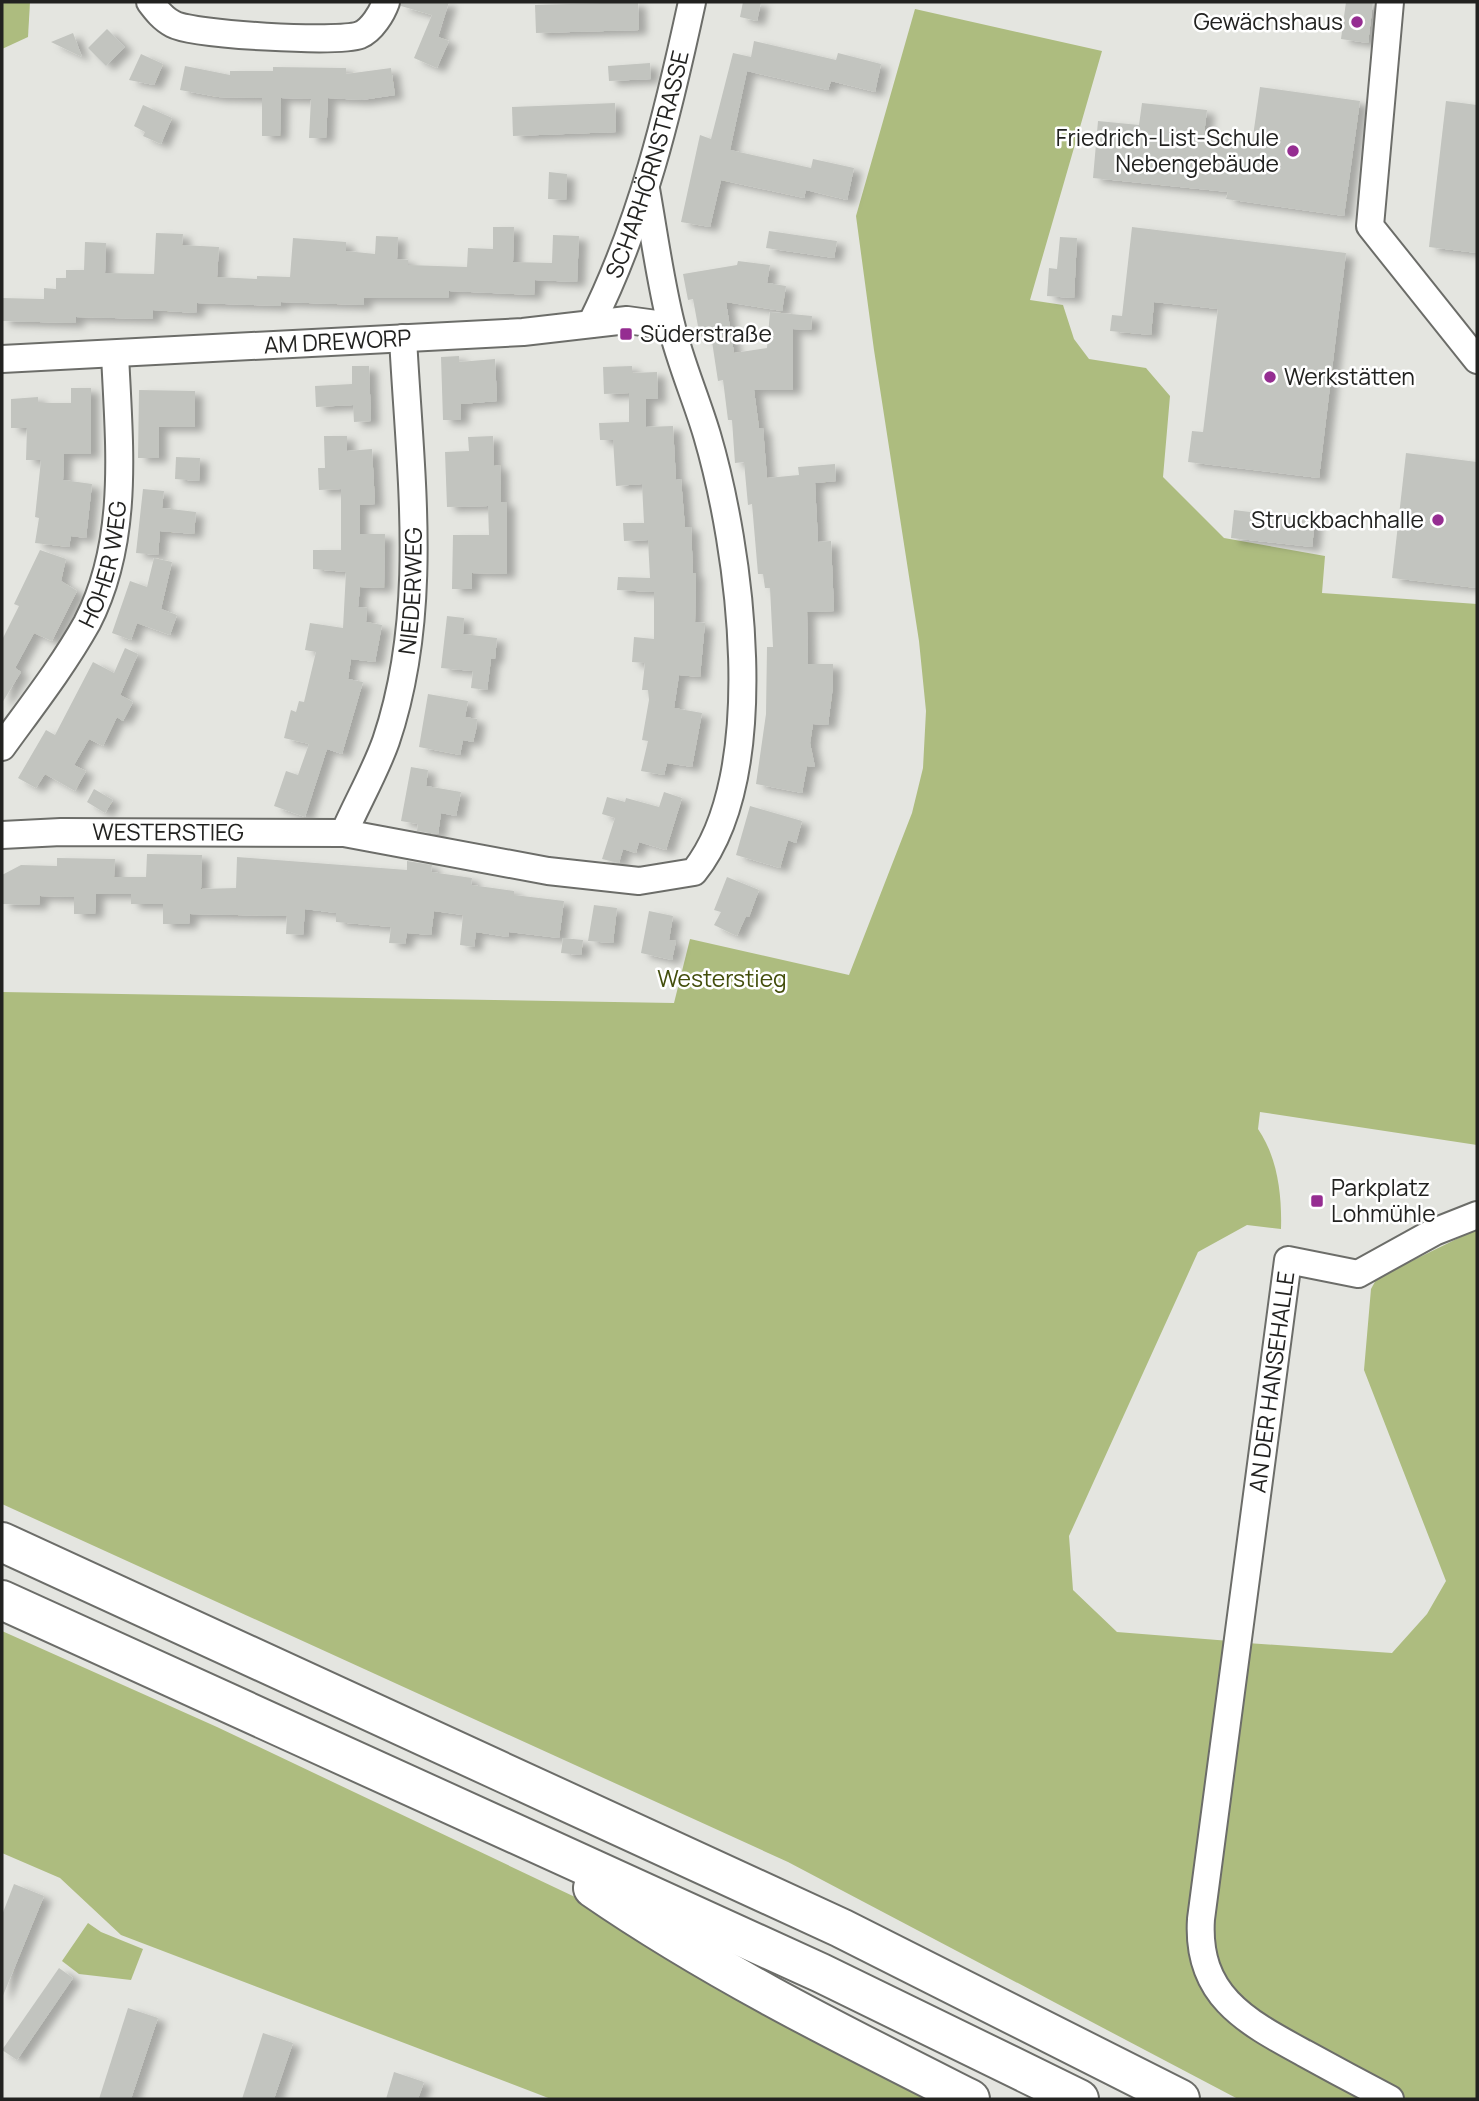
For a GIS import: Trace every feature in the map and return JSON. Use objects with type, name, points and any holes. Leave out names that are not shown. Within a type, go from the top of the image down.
[{"type":"highway","points":[[2,1542],[841,1928],[1180,2099]]},
{"type":"highway","points":[[2,1600],[502,1825],[821,1973],[1079,2099]]},
{"type":"highway","points":[[502,1825],[643,1923],[776,2000],[970,2099]]},
{"type":"street","points":[[150,2],[175,25],[222,32],[348,38],[362,34],[380,13]]},
{"type":"street","name":"SCHARHÖRNSTRASSE","points":[[591,324],[618,270],[646,189],[692,2]]},
{"type":"street","points":[[1390,2],[1370,226],[1477,360]]},
{"type":"street","points":[[646,189],[671,326]]},
{"type":"street","name":"AM DREWORP","points":[[2,359],[523,332],[626,320],[671,326]]},
{"type":"street","name":"WESTERSTIEG","points":[[2,835],[61,832],[344,833],[548,871],[639,881],[694,872],[719,827],[733,775],[741,718],[742,625],[732,538],[707,435],[671,326]]},
{"type":"street","name":"NIEDERWEG","points":[[344,833],[386,741],[406,659],[412,615],[414,558],[403,338]]},
{"type":"street","name":"HOHER WEG","points":[[2,747],[87,622],[106,571],[117,525],[121,469],[115,354]]},
{"type":"street","name":"AN DER HANSEHALLE","points":[[1390,2099],[1258,2028],[1240,2015],[1216,1987],[1203,1961],[1201,1919],[1288,1260],[1358,1274],[1434,1232],[1477,1215]]},
{"type":"green space","points":[[2,2],[30,2],[28,37],[2,49]]},
{"type":"green space","name":"Westerstieg","points":[[915,9],[1102,51],[1030,300],[1063,305],[1074,339],[1089,359],[1146,368],[1170,396],[1163,477],[1224,538],[1325,556],[1322,593],[1477,604],[1477,1145],[1260,1112],[1258,1129],[1270,1152],[1277,1177],[1281,1229],[1247,1225],[1198,1252],[1069,1536],[1073,1590],[1117,1632],[1230,1641],[1193,1959],[1202,1991],[1219,2014],[1245,2031],[1373,2099],[1238,2099],[788,1862],[2,1504],[2,992],[674,1003],[690,939],[849,975],[912,813],[923,768],[926,711],[919,641],[856,216]]},
{"type":"green space","points":[[1477,1229],[1477,2099],[1404,2099],[1259,2019],[1215,1969],[1208,1923],[1247,1643],[1392,1653],[1427,1614],[1446,1581],[1364,1370],[1371,1289],[1377,1278]]},
{"type":"green space","points":[[2,1631],[217,1727],[594,1906],[948,2099],[551,2099],[121,1935],[60,1878],[2,1853]]},
{"type":"green space","points":[[88,1923],[101,1932],[143,1949],[131,1980],[79,1974],[62,1961]]},
{"type":"building","points":[[401,2],[449,2],[438,37],[449,41],[437,68],[414,58],[432,15],[401,6]]},
{"type":"building","points":[[638,2],[639,30],[536,33],[535,5]]},
{"type":"building","points":[[743,2],[761,2],[757,21],[740,17]]},
{"type":"building","name":"Gewächshaus","points":[[1346,2],[1373,2],[1368,43],[1341,39]]},
{"type":"building","points":[[107,29],[125,47],[106,66],[88,48]]},
{"type":"building","points":[[73,33],[82,57],[51,42]]},
{"type":"building","points":[[754,41],[836,60],[838,53],[881,64],[875,92],[831,81],[828,90],[747,71],[730,150],[811,168],[813,159],[854,168],[847,200],[806,190],[804,198],[721,180],[710,227],[681,222],[700,135],[711,139],[733,53],[751,57]]},
{"type":"building","points":[[141,54],[163,64],[154,85],[129,80]]},
{"type":"building","points":[[650,63],[651,79],[609,81],[608,66]]},
{"type":"building","points":[[185,66],[230,75],[230,71],[273,71],[273,67],[346,68],[346,74],[391,68],[395,95],[362,100],[328,98],[326,138],[309,138],[311,99],[281,98],[280,136],[262,136],[262,98],[218,97],[180,90]]},
{"type":"building","points":[[1260,87],[1360,101],[1344,216],[1226,199],[1228,192],[1093,178],[1098,121],[1139,125],[1142,103],[1207,110],[1204,134],[1252,143]]},
{"type":"building","points":[[1446,101],[1477,105],[1477,253],[1429,247]]},
{"type":"building","points":[[615,103],[616,132],[513,136],[512,107]]},
{"type":"building","points":[[143,105],[172,118],[161,144],[143,136],[145,132],[134,126]]},
{"type":"building","points":[[549,172],[567,174],[566,200],[548,199]]},
{"type":"building","points":[[493,227],[514,227],[513,262],[552,263],[553,235],[579,236],[577,282],[535,280],[534,295],[449,291],[448,298],[364,298],[364,305],[197,303],[196,313],[153,310],[153,319],[76,317],[76,323],[2,321],[2,298],[44,299],[44,288],[56,289],[56,278],[66,278],[66,270],[84,270],[85,242],[106,243],[105,273],[154,274],[156,233],[183,234],[182,245],[219,247],[217,277],[257,279],[257,276],[290,277],[293,238],[346,242],[346,251],[375,254],[376,236],[398,237],[397,259],[408,260],[408,265],[467,267],[468,248],[493,249]]},
{"type":"building","points":[[1132,227],[1346,253],[1319,478],[1188,462],[1192,431],[1203,432],[1218,309],[1154,302],[1151,335],[1110,331],[1112,315],[1122,316]]},
{"type":"building","points":[[769,231],[837,241],[834,258],[766,248]]},
{"type":"building","points":[[1060,237],[1077,238],[1074,298],[1047,296],[1049,268],[1057,269]]},
{"type":"building","points":[[738,261],[770,265],[767,283],[786,286],[782,311],[726,302],[734,353],[767,348],[770,312],[812,316],[811,330],[793,329],[793,390],[754,390],[759,428],[763,428],[767,478],[799,475],[798,467],[835,464],[836,481],[815,483],[818,542],[831,541],[834,611],[807,612],[808,664],[833,664],[833,686],[828,725],[813,724],[810,743],[815,767],[807,766],[802,793],[756,784],[766,714],[767,647],[773,647],[770,588],[765,588],[763,574],[758,574],[752,504],[748,505],[744,462],[735,463],[732,420],[728,420],[723,380],[718,381],[711,335],[700,337],[693,299],[688,300],[683,274],[737,265]]},
{"type":"building","points":[[459,356],[459,362],[495,359],[497,401],[461,404],[461,420],[443,420],[441,357]]},
{"type":"building","points":[[352,366],[369,366],[371,421],[354,422],[353,405],[316,407],[315,386],[352,384]]},
{"type":"building","points":[[632,366],[632,373],[657,372],[658,399],[646,399],[646,427],[673,426],[676,480],[681,479],[685,527],[691,527],[693,573],[696,573],[695,622],[705,623],[700,677],[679,675],[674,708],[702,713],[692,767],[667,763],[664,775],[641,771],[648,741],[642,740],[649,700],[648,690],[642,690],[645,663],[632,662],[634,637],[654,639],[654,592],[617,590],[618,577],[650,578],[648,540],[624,541],[623,523],[644,523],[642,484],[616,486],[613,440],[600,440],[599,423],[629,422],[629,393],[604,394],[603,367]]},
{"type":"building","points":[[71,388],[91,388],[91,454],[64,454],[63,480],[92,484],[86,538],[71,536],[69,547],[35,543],[39,518],[35,517],[41,460],[26,460],[27,428],[11,428],[11,399],[38,397],[38,403],[71,403]]},
{"type":"building","points":[[139,390],[195,391],[195,427],[159,427],[159,458],[138,458]]},
{"type":"building","points":[[324,436],[347,436],[347,451],[372,449],[375,504],[360,505],[360,534],[385,534],[384,588],[360,587],[358,607],[367,608],[366,622],[382,625],[375,662],[351,659],[348,679],[363,682],[342,754],[327,749],[305,817],[274,806],[286,771],[298,775],[309,744],[284,738],[291,710],[296,712],[299,701],[304,702],[316,652],[305,650],[310,623],[343,628],[346,572],[313,569],[313,550],[341,550],[341,489],[319,490],[318,468],[325,468]]},
{"type":"building","points":[[493,436],[494,466],[500,465],[501,502],[507,502],[507,574],[472,573],[472,589],[452,589],[453,535],[489,535],[488,506],[447,507],[445,452],[469,451],[468,437]]},
{"type":"building","name":"Struckbachhalle","points":[[1406,453],[1477,462],[1477,588],[1392,578]]},
{"type":"building","points":[[176,457],[200,458],[199,481],[175,479]]},
{"type":"building","points":[[143,489],[164,491],[162,508],[196,512],[194,534],[160,531],[158,555],[136,553]]},
{"type":"building","points":[[1234,510],[1315,520],[1312,547],[1231,538]]},
{"type":"building","points":[[40,550],[66,559],[61,581],[77,591],[52,641],[34,633],[15,668],[21,672],[2,703],[2,640],[19,606],[14,604]]},
{"type":"building","points":[[154,558],[172,562],[161,609],[177,615],[170,635],[137,623],[131,640],[112,633],[130,581],[147,587]]},
{"type":"building","points":[[447,616],[464,618],[463,634],[497,638],[487,690],[471,688],[473,671],[441,668]]},
{"type":"building","points":[[125,648],[138,654],[120,695],[133,702],[123,721],[117,717],[103,746],[89,739],[74,765],[86,771],[75,791],[45,774],[36,788],[18,778],[46,730],[55,735],[93,662],[114,673]]},
{"type":"building","points":[[428,694],[468,701],[465,717],[477,719],[476,730],[473,742],[463,740],[460,755],[419,747]]},
{"type":"building","points":[[411,767],[428,770],[426,786],[461,792],[456,816],[441,813],[438,834],[417,831],[418,824],[401,821]]},
{"type":"building","points":[[94,789],[113,800],[105,813],[87,802]]},
{"type":"building","points":[[664,792],[682,798],[666,850],[639,842],[636,853],[623,849],[619,863],[602,859],[615,818],[602,814],[607,797],[625,802],[626,798],[659,807]]},
{"type":"building","points":[[750,806],[802,821],[796,843],[788,840],[780,868],[736,855]]},
{"type":"building","points":[[147,854],[202,855],[201,889],[236,888],[237,857],[407,870],[407,861],[432,865],[431,872],[472,878],[471,885],[514,891],[514,895],[564,901],[559,938],[509,932],[508,937],[476,932],[474,947],[460,945],[463,915],[434,911],[431,935],[407,933],[405,944],[389,943],[391,927],[336,922],[336,913],[305,909],[303,935],[286,934],[287,916],[190,914],[189,924],[163,924],[163,904],[131,904],[131,894],[96,894],[95,914],[74,914],[74,897],[40,896],[39,905],[2,904],[2,875],[21,865],[57,866],[57,858],[115,859],[114,877],[146,877]]},
{"type":"building","points":[[727,877],[759,890],[749,917],[746,916],[737,936],[714,925],[721,912],[714,910]]},
{"type":"building","points":[[594,905],[617,908],[613,943],[588,941]]},
{"type":"building","points":[[649,911],[673,916],[669,940],[676,941],[672,960],[641,953]]},
{"type":"building","points":[[563,938],[583,940],[581,955],[561,953]]},
{"type":"building","points":[[14,1884],[44,1896],[2,1998],[2,1915]]},
{"type":"building","points":[[59,1968],[73,1978],[17,2060],[2,2050]]},
{"type":"building","points":[[128,2008],[158,2018],[131,2099],[99,2099]]},
{"type":"building","points":[[263,2033],[293,2043],[274,2099],[242,2099]]},
{"type":"building","points":[[394,2072],[424,2082],[418,2099],[386,2099]]},
{"type":"place","name":"Gewächshaus","points":[[1357,22]]},
{"type":"place","name":"Friedrich-List-Schule Nebengebäude","points":[[1293,151]]},
{"type":"place","name":"Süderstraße","points":[[626,334]]},
{"type":"place","name":"Werkstätten","points":[[1270,377]]},
{"type":"place","name":"Struckbachhalle","points":[[1438,520]]},
{"type":"place","name":"Parkplatz Lohmühle","points":[[1317,1201]]}]
